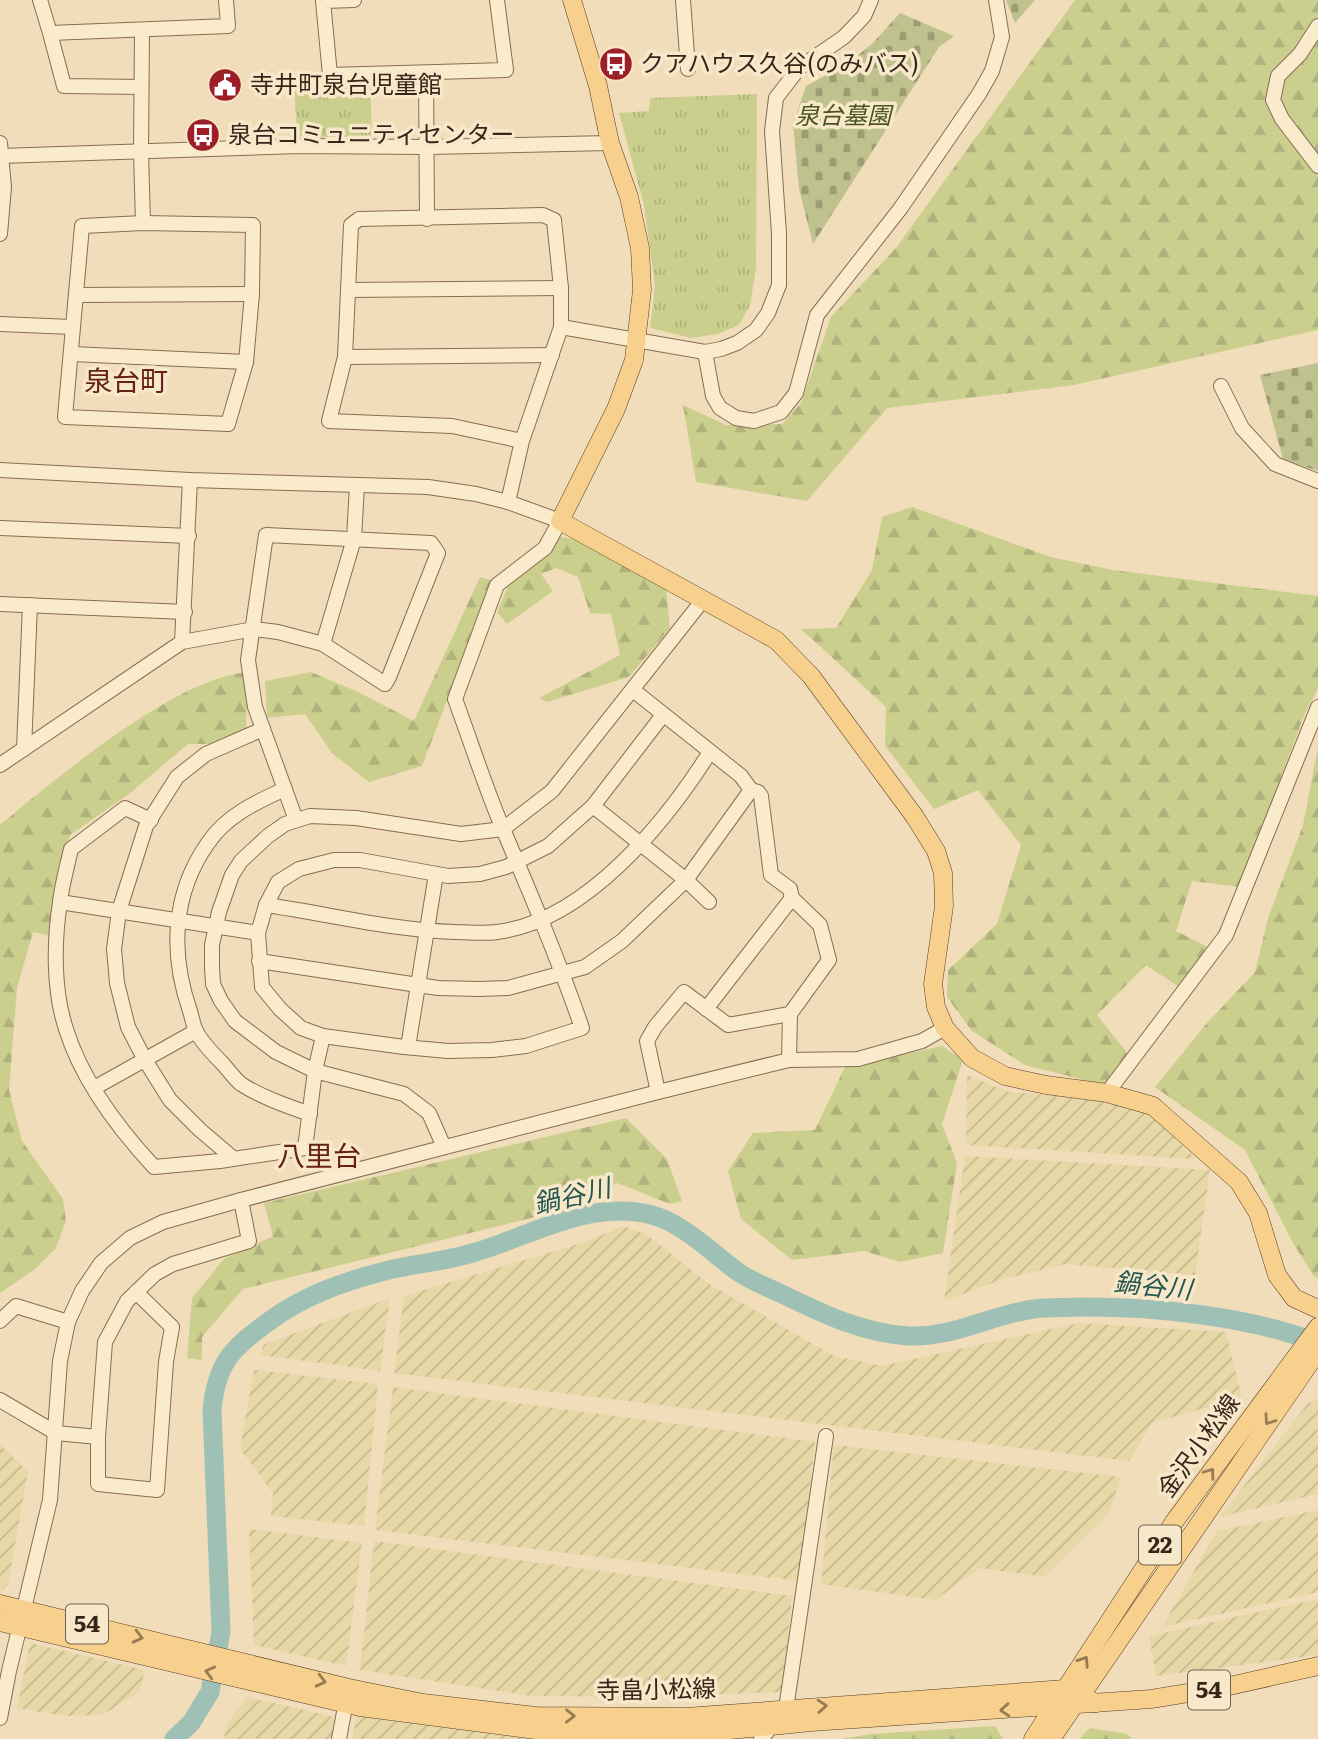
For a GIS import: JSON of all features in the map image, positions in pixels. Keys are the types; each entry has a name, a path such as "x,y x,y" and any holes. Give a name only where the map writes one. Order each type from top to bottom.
{"main road":[{"path":"572,0 598,86 610,143 629,197 640,248 642,290 634,360 615,409 560,521 776,640 811,676 915,817 936,851 943,873 944,906 933,984 936,1007 945,1028 972,1058 1005,1076 1046,1085 1107,1093 1153,1106 1239,1182 1258,1213 1277,1275 1294,1298 1318,1309"},
{"name":"金沢小松線","path":"1051,1739 1072,1697 1174,1522 1307,1357 1318,1327"},
{"name":"寺畠小松線","path":"0,1604 22,1618 347,1696 536,1730 722,1735 766,1733 1054,1706"},
{"name":"寺畠小松線","path":"0,1622 22,1618"},
{"name":"寺畠小松線","path":"347,1696 536,1716 686,1717 786,1709 1072,1697 1099,1704 1226,1687 1318,1666"},
{"name":"金沢小松線","path":"1033,1739 1054,1706 1072,1697"}],"street":[{"path":"40,0 64,86 142,87"},
{"path":"50,33 228,26 226,0"},
{"path":"354,0 323,1 331,75 506,70 497,0"},
{"path":"683,0 688,69"},
{"path":"561,327 705,352 721,349 757,330 768,313 779,285 779,234 772,131 776,98 799,68 844,37 864,16 871,0"},
{"path":"705,352 713,396 720,408 736,418 754,421 781,412 796,393 817,316 900,209 992,71 1002,37 996,0"},
{"path":"1318,26 1300,54 1278,76 1273,100 1282,119 1318,166"},
{"path":"142,30 141,152 144,223"},
{"path":"426,73 427,219"},
{"path":"0,234 4,187 0,152 610,143"},
{"path":"508,502 522,441 561,327 561,288 554,220 543,215 359,219 351,225 345,357 330,421 452,426 522,441"},
{"path":"144,223 253,225 252,293 246,362 228,424 65,417 82,226 144,223"},
{"path":"348,290 561,288"},
{"path":"76,295 252,293"},
{"path":"0,324 72,327"},
{"path":"72,354 246,362"},
{"path":"345,357 552,355"},
{"path":"1222,386 1242,428 1275,464 1318,481"},
{"path":"0,470 190,480 428,487 508,502 560,521 544,548 497,584 455,699 503,829 518,860 564,974 582,1028 526,1046 448,1051 323,1036 301,1028 280,1009 262,987 258,933 266,905 278,882 299,869 334,860 360,860 448,876 480,874 506,867 518,860 548,846 593,806 663,715"},
{"path":"182,642 190,480"},
{"path":"323,644 354,539 357,485"},
{"path":"0,528 189,536"},
{"path":"0,765 182,642 254,629 323,644 385,684 438,553 431,543 266,535 254,629 248,660 255,707 296,820"},
{"path":"444,1147 429,1113 404,1094 315,1071 276,1052 235,1021 221,1001 214,984 212,967 212,945 225,892 241,860 268,836 296,820 310,816 356,818 461,834 503,829 552,792 703,600"},
{"path":"0,604 185,612"},
{"path":"24,749 30,605"},
{"path":"633,690 741,776 751,790 758,792 761,796 771,875 790,889 792,898 820,925 829,960 790,1014 789,1060"},
{"path":"1107,1093 1226,935 1318,707"},
{"path":"233,1158 170,1100 145,1060 128,1027 117,984 114,949 119,911 146,826 177,777 206,754 263,729"},
{"path":"266,905 427,931 494,933 541,920 592,888 640,843 687,786 710,752"},
{"path":"285,789 257,802 230,820 208,842 181,898 177,920 177,952 183,993 195,1031 241,1083 279,1103 310,1114"},
{"path":"259,961 418,985 466,989 508,988 585,967 606,954 646,920 686,880 751,790"},
{"path":"593,806 686,880 709,902"},
{"path":"151,820 125,808 71,849 60,902 57,956 60,1002 66,1029 86,1076 119,1126 154,1167 220,1161 305,1148 315,1071 323,1036"},
{"path":"408,1047 436,874"},
{"path":"706,1009 792,898"},
{"path":"60,902 258,933"},
{"path":"658,1092 648,1041 655,1027 684,992 729,1025 790,1014"},
{"path":"0,1718 50,1500 60,1361 68,1322 82,1291 101,1263 130,1238 163,1222 444,1147 789,1060 858,1059 922,1041 945,1028"},
{"path":"94,1088 195,1031"},
{"path":"136,1292 172,1327 166,1362 157,1490 99,1483 97,1437 106,1342 127,1301 136,1292 155,1274 173,1264 249,1241 241,1200"},
{"path":"0,1321 16,1306 68,1322"},
{"path":"0,1400 56,1433 97,1437"},
{"path":"766,1733 786,1709 827,1436"},
{"path":"339,1739 347,1696"}],"shaded area":[{"path":"967,1075 1009,1092 1108,1100 1147,1110 1196,1159 966,1145"},
{"path":"965,1156 1210,1170 1195,1275 1066,1264 1003,1279 944,1301"},
{"path":"624,1226 647,1235 709,1284 834,1356 882,1366 1079,1323 1226,1332 1242,1398 1152,1423 1129,1461 394,1373 404,1296 585,1242"},
{"path":"390,1298 380,1371 261,1355 263,1345"},
{"path":"254,1370 378,1384 364,1526 271,1516 273,1493 240,1449"},
{"path":"393,1387 815,1442 799,1581 375,1530"},
{"path":"1318,1400 1318,1494 1220,1517 1308,1403"},
{"path":"0,1444 28,1472 8,1584 2,1590 0,1590"},
{"path":"834,1445 1121,1477 1108,1515 1044,1577 980,1568 935,1600 821,1584"},
{"path":"1318,1510 1318,1592 1162,1627 1217,1531"},
{"path":"249,1529 362,1543 346,1666 254,1645"},
{"path":"374,1541 792,1596 782,1692 649,1697 532,1696 360,1670"},
{"path":"1318,1599 1318,1655 1156,1676 1149,1636"},
{"path":"30,1643 145,1670 139,1692 102,1715 65,1716 17,1708"},
{"path":"247,1697 331,1716 335,1722 332,1739 223,1739 229,1721"},
{"path":"356,1716 534,1739 353,1739"}],"green space":[{"path":"1006,0 1035,0 1015,23"},
{"path":"1075,0 1318,0 1318,330 1074,385 887,408 807,501 696,482 683,405 726,425 782,424 801,403 831,317 896,248"},
{"name":"泉台墓園","path":"900,13 954,36 939,47 813,244 799,189 793,124 806,86 847,64 873,43"},
{"path":"370,81 372,137 297,137 294,83"},
{"path":"757,94 756,268 750,305 739,325 718,334 691,338 650,328 655,286 644,205 619,113 649,111 650,98"},
{"path":"1318,363 1318,471 1283,459 1260,375"},
{"path":"912,507 1051,557 1113,570 1318,596 1318,689 1305,713 1240,887 1192,881 1176,931 1210,948 1179,987 1146,965 1097,1015 1128,1054 1104,1085 1025,1065 972,1031 947,997 948,970 997,924 1021,845 978,790 934,809 885,746 886,707 801,629 836,628 872,570 882,517"},
{"path":"560,537 576,539 666,589 670,628 629,677 547,702 539,698 620,655 611,614 590,613 578,577 556,568 541,574 553,591 507,624 497,612 508,586"},
{"path":"480,577 493,581 422,766 369,782 332,753 305,714 267,718 265,681 311,672 358,692 414,721"},
{"path":"248,672 246,729 211,744 188,744 129,794 70,835 56,894 51,936 33,932 17,988 9,1090 22,1141 63,1199 66,1221 56,1248 35,1269 0,1293 0,825 85,757 153,710 219,678"},
{"path":"1318,747 1318,1277 1315,1278 1293,1243 1245,1150 1155,1087 1207,1023 1255,972 1268,918 1303,825"},
{"path":"942,1046 963,1060 942,1124 957,1163 943,1253 900,1262 864,1251 792,1260 741,1219 728,1171 753,1133 815,1130 845,1067"},
{"path":"626,1118 667,1159 682,1201 670,1204 617,1183 535,1217 243,1289 202,1337 202,1360 187,1358 192,1298 224,1259 273,1236 264,1203"},
{"path":"995,1726 1003,1739 840,1739 871,1734"},
{"path":"1090,1728 1127,1734 1133,1739 1079,1739"}],"waterway":[{"name":"鍋谷川","path":"174,1739 191,1723 210,1692 221,1632 212,1411 217,1381 228,1359 255,1332 309,1297 338,1285 385,1271 469,1254 582,1216 628,1211 664,1219 748,1278 828,1315 875,1331 925,1336 1034,1309 1105,1307 1231,1319 1318,1343"}],"place":[{"name":"クアハウス久谷(のみバス)","path":"616,64"},
{"name":"寺井町泉台児童館","path":"225,85"},
{"name":"泉台コミュニティセンター","path":"203,135"}],"district":[{"name":"泉台町","path":"126,381"},
{"name":"八里台","path":"319,1156"}]}
